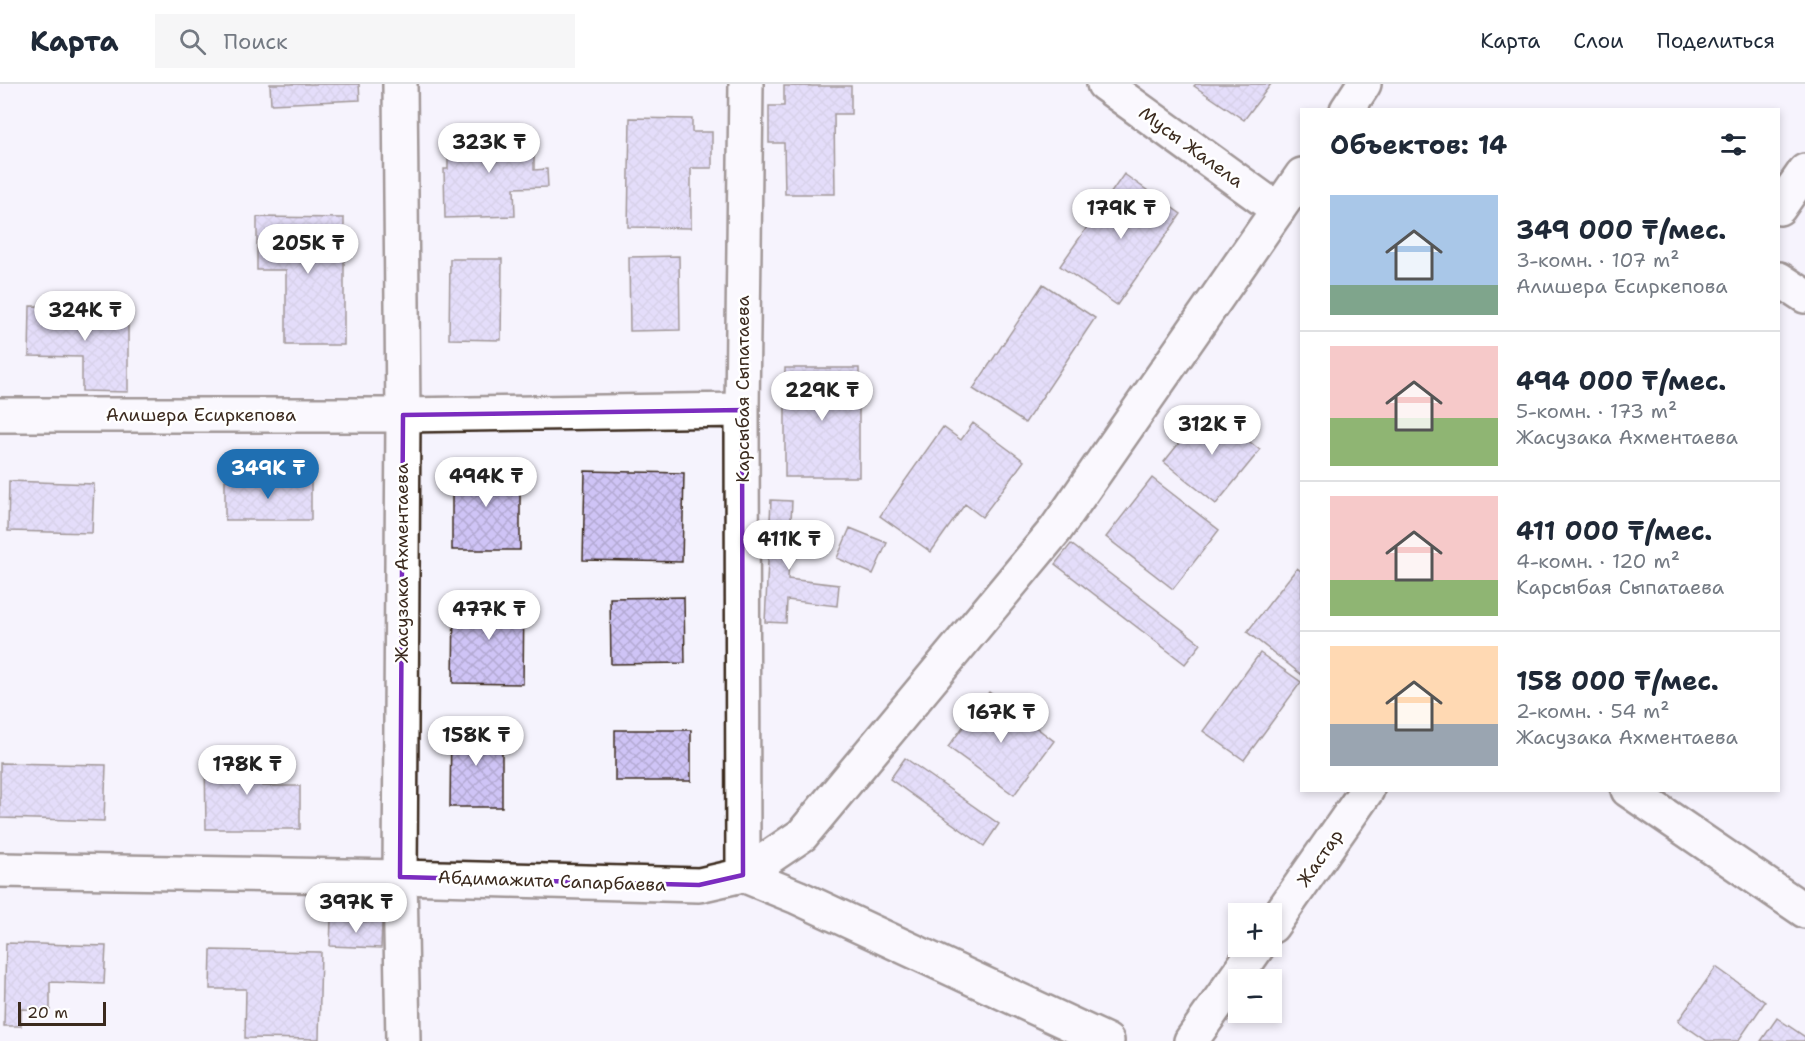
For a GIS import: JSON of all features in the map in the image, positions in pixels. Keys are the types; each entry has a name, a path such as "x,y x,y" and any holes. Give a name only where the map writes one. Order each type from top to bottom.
{"street":[{"name":"Жасузака Ахментаева","path":"400,84 403,415 400,877 403,1041"},
{"name":"Карсыбая Сыпатаева","path":"743,875 742,410 746,84"},
{"name":"Мусы Жалела","path":"1104,84 1278,210"},
{"path":"1348,108 1364,84"},
{"path":"1780,207 1805,171"},
{"name":"Абдимажита Сапарбаева","path":"0,870 699,885 743,875 802,835 1056,529 1300,178"},
{"path":"1780,280 1805,296"},
{"name":"Алишера Есиркепова","path":"0,415 403,415 742,410"},
{"name":"Жастар","path":"1282,912 1366,792"},
{"path":"1631,792 1805,911"},
{"path":"743,875 797,897 1107,1041"},
{"path":"1191,1041 1250,957"}],"highlighted area":[{"path":"742,410 743,875 699,885 400,877 403,415"}],"building":[{"path":"270,84 359,84 360,100 271,104"},
{"path":"1196,84 1271,84 1244,120 1194,86"},
{"path":"784,86 851,86 851,114 834,114 835,194 785,194 784,143 769,143 769,106 784,106"},
{"path":"630,118 692,119 692,132 712,132 712,168 691,168 691,228 628,227"},
{"path":"534,133 534,170 547,169 548,187 514,188 515,216 445,218 444,169 448,169 448,135"},
{"path":"1124,174 1181,214 1117,305 1060,266"},
{"path":"257,217 344,218 344,345 286,345 286,270 257,270"},
{"path":"679,256 680,330 630,331 629,257"},
{"path":"450,259 502,259 501,340 449,339"},
{"path":"1043,284 1095,318 1025,423 973,389"},
{"path":"30,306 128,307 128,392 82,391 82,357 29,356"},
{"path":"785,368 859,368 859,477 785,477"},
{"path":"1207,408 1260,450 1216,504 1164,462"},
{"path":"973,423 1024,461 982,517 965,504 931,552 880,516 943,427 961,440"},
{"path":"452,466 520,466 520,550 452,550"},
{"path":"585,471 684,473 682,562 583,560"},
{"path":"1152,478 1219,530 1173,589 1106,537"},
{"path":"225,480 311,480 311,520 225,520"},
{"path":"9,481 94,484 92,533 8,531"},
{"path":"771,500 792,501 788,579 839,585 837,606 787,600 786,623 765,622"},
{"path":"850,528 887,543 873,574 837,558"},
{"path":"1071,544 1201,644 1185,664 1055,564"},
{"path":"1297,568 1300,570 1300,673 1247,632"},
{"path":"684,597 685,663 611,664 610,598"},
{"path":"454,598 524,598 523,684 453,683"},
{"path":"1260,653 1300,681 1244,760 1203,731"},
{"path":"989,692 1054,741 1014,795 948,747"},
{"path":"451,727 502,728 502,807 450,807"},
{"path":"615,730 691,730 691,781 615,781"},
{"path":"205,755 262,755 262,786 300,786 300,829 206,829"},
{"path":"905,758 999,824 984,846 890,779"},
{"path":"0,763 106,765 104,821 0,818"},
{"path":"331,920 382,922 381,948 330,946"},
{"path":"6,943 106,946 104,984 50,982 50,1010 21,1009 21,1026 4,1026"},
{"path":"211,950 321,952 319,1039 245,1038 246,989 210,989"},
{"path":"1716,967 1765,1002 1738,1041 1707,1041 1678,1021"},
{"path":"1777,1018 1805,1037 1805,1041 1761,1041"}]}
